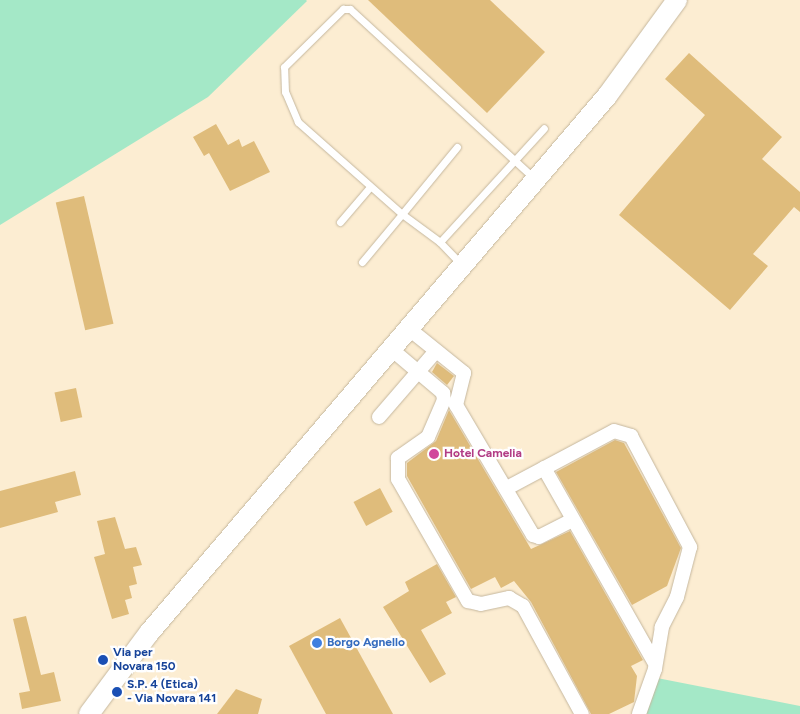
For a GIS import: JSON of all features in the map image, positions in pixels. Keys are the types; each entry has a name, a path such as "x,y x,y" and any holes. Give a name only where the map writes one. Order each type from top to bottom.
{"street":[{"path":"89,714 149,633 535,180 648,43 677,0"},
{"path":"408,328 464,373 456,405 507,488 533,535 539,537 572,520"},
{"path":"390,348 443,393 444,400 428,437 398,458 398,479 468,602 481,604 509,598 523,606 582,714"},
{"path":"379,416 436,351"},
{"path":"507,488 614,431 631,436 690,547 639,714"},
{"path":"544,468 654,662"}],"lane":[{"path":"461,265 440,242 370,187 298,122 285,92 284,67 343,9 357,14 535,180"},
{"path":"440,242 544,128"},
{"path":"362,262 457,147"},
{"path":"340,222 370,187"}],"green space":[{"path":"0,0 307,1 208,97 0,225"},
{"path":"657,678 800,706 800,714 644,714"}],"building":[{"path":"368,0 490,0 545,52 487,113"},
{"path":"689,53 782,137 762,159 800,192 800,212 794,207 753,254 768,266 730,310 619,215 705,115 665,79"},
{"path":"216,124 228,145 239,139 242,147 254,141 270,172 230,191 209,153 204,156 193,137"},
{"path":"84,196 113,324 85,330 56,203"},
{"path":"437,363 454,376 447,385 432,372"},
{"path":"76,388 82,417 61,422 54,393"},
{"path":"449,410 531,549 570,531 643,660 631,666 637,676 634,702 609,714 591,714 531,602 514,581 501,588 495,577 471,589 407,476 407,463 436,441"},
{"path":"615,440 624,443 681,548 667,586 632,605 556,472"},
{"path":"75,471 81,495 55,502 58,512 0,528 0,491"},
{"path":"380,488 393,512 366,526 354,502"},
{"path":"115,517 125,549 136,547 142,565 133,567 137,584 129,586 132,598 125,600 129,614 112,619 94,557 105,554 97,521"},
{"path":"437,564 456,597 446,602 452,613 421,630 446,674 430,683 383,607 409,591 405,582"},
{"path":"26,616 41,675 54,672 61,701 22,709 19,693 30,691 13,619"},
{"path":"340,618 393,714 326,714 289,646"},
{"path":"236,689 262,699 258,714 217,714"}],"place":[{"name":"Hotel Camelia","path":"434,454"},
{"name":"Borgo Agnello","path":"317,643"},
{"name":"Via per Novara 150","path":"103,660"},
{"name":"S.P. 4 (Etica) - Via Novara 141","path":"117,692"}]}
